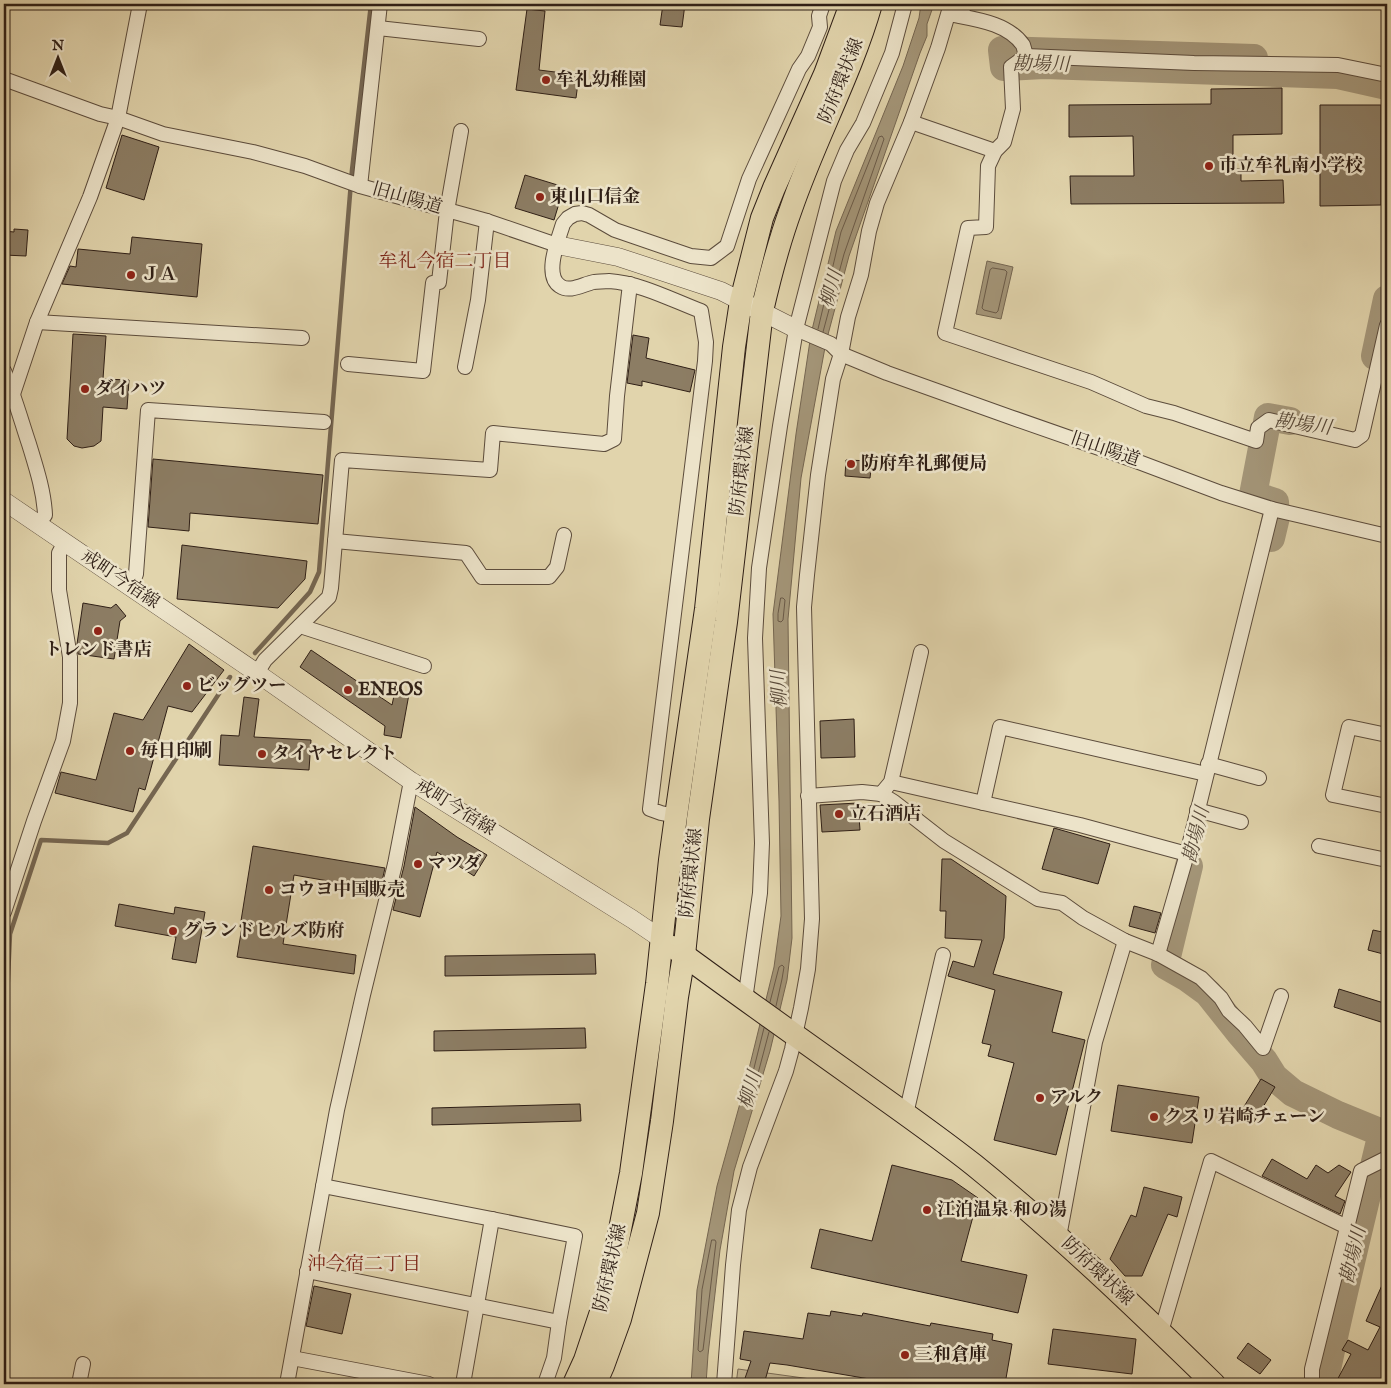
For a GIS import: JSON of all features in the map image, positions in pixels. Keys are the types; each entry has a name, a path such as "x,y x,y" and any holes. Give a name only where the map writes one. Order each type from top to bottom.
{"main road":[{"name":"防府環状線","path":"574,1384 585,1360 608,1291 631,1173 663,940 668,877 676,816 706,609 734,347 741,301 762,218 825,74 851,4"},
{"name":"防府環状線","path":"595,1384 620,1318 648,1213 684,955 698,819 726,622 762,311 774,262 791,208 844,81 871,4"},
{"name":"防府環状線","path":"663,940 906,1114 973,1165 1058,1236 1110,1283 1214,1384"}],"street":[{"path":"13,394 37,322 90,197 118,118 140,4"},
{"path":"360,186 380,4"},
{"path":"676,816 650,809 704,370 706,342 701,311 630,284 608,281 592,282 578,287 568,288 560,286 554,280 552,268 563,224 568,218 582,213 615,230 691,256 710,258 727,246 749,179 820,27 819,16 823,4"},
{"path":"750,1004 760,893 762,843 755,638 759,568 780,426 834,181 847,150 863,123 892,53 905,4"},
{"path":"724,1384 732,1264 739,1210 750,1167 786,1071 790,1031 801,1008 808,969 812,919 804,607 818,475 833,379 841,354 848,316 877,203 911,122 938,48 956,9 1008,31 1023,45 1026,56"},
{"path":"378,28 479,39"},
{"path":"1387,76 1338,65 1194,63 1026,56 1011,67 1013,109 1004,142 995,151 988,166 986,227 968,228 945,333 1091,382 1146,406 1174,413 1256,440 1258,428 1269,420 1355,440 1362,435 1387,325"},
{"name":"旧山陽道","path":"4,79 162,134 253,152 305,166 360,186 487,221 557,245 618,257 721,290 801,331 831,344 841,354 887,372 1136,460 1221,493 1272,509 1387,536"},
{"path":"911,122 995,151"},
{"path":"348,364 423,371 433,283 439,282 447,211 461,131"},
{"path":"465,367 478,300 487,221"},
{"path":"257,674 265,660 328,597 331,588 342,460 490,470 493,433 604,444 614,438 630,284"},
{"path":"37,322 302,338"},
{"path":"4,371 13,394 45,502 45,515 38,524"},
{"path":"131,588 136,574 148,410 324,422"},
{"name":"戒町今宿線","path":"4,501 411,781 663,940"},
{"path":"1158,954 1186,854 1272,509"},
{"path":"335,541 466,553 482,577 549,578 557,567 564,535"},
{"path":"4,912 63,741 70,703 70,657 58,590 59,553 65,542"},
{"path":"300,626 424,666"},
{"path":"881,794 891,782 921,652"},
{"path":"1387,735 1349,727 1333,795 1387,806"},
{"path":"984,803 1000,728 1259,778"},
{"path":"287,1384 337,1110 395,864 411,781"},
{"path":"891,782 1080,825 1186,854"},
{"path":"808,796 862,792 881,794 944,841 1038,899 1062,903 1083,918 1125,941 1158,954 1201,978 1221,998 1229,1011 1245,1026 1263,1048 1280,996"},
{"path":"1197,810 1241,822"},
{"path":"1319,846 1387,860"},
{"path":"1058,1236 1095,1042 1125,941"},
{"path":"906,1114 943,955"},
{"path":"1312,1384 1312,1369 1361,1171 1387,1158"},
{"path":"1161,1332 1211,1161 1347,1226"},
{"path":"323,1186 576,1236 554,1358 546,1384"},
{"path":"463,1384 492,1219"},
{"path":"307,1271 560,1322"},
{"path":"292,1358 429,1384"},
{"path":"79,1384 83,1364"}],"shaded area":[{"path":"738,1369 847,1384 736,1384"}],"water":[{"name":"柳川","path":"921,4 934,4 927,24 927,36 849,256 826,342 801,478 788,619 792,938 787,980 770,1051 734,1171 720,1250 706,1384 691,1384 697,1290 717,1186 744,1089 774,967 781,916 773,614 811,334 836,231 903,66 919,18"},
{"path":"987,261 1013,267 1001,319 976,314"}],"building":[{"path":"663,4 685,4 682,27 660,25"},
{"path":"527,9 545,11 539,70 579,75 576,98 516,90"},
{"path":"1282,88 1282,134 1233,135 1233,169 1241,169 1241,181 1283,180 1284,203 1071,204 1070,176 1134,176 1133,136 1069,137 1069,105 1211,104 1211,89"},
{"path":"1320,105 1381,105 1381,205 1320,206"},
{"path":"122,135 159,147 144,200 106,188"},
{"path":"525,175 564,187 554,220 515,208"},
{"path":"14,229 28,230 26,256 4,255 4,231 14,232"},
{"name":"ＪＡ","path":"132,237 202,244 197,297 62,284 70,266 76,267 78,249 130,254"},
{"path":"73,334 106,336 103,379 129,380 127,409 103,407 101,441 94,446 82,448 74,446 67,439"},
{"path":"633,335 649,338 646,358 695,370 690,392 642,381 642,386 627,383"},
{"path":"153,459 323,475 318,524 190,513 189,531 148,527"},
{"path":"846,460 872,461 870,478 845,476"},
{"path":"182,545 307,561 305,579 278,608 177,599"},
{"path":"83,603 111,608 116,604 126,616 120,621 114,659 78,654 77,644"},
{"path":"189,644 224,670 192,712 168,706 145,790 139,788 133,812 55,793 61,772 96,780 114,713 143,720"},
{"path":"311,650 392,705 395,691 409,694 401,738 384,735 385,726 300,667"},
{"path":"244,697 259,699 254,737 311,740 309,770 219,765 221,735 239,736"},
{"path":"854,719 855,757 821,758 820,721"},
{"path":"858,803 860,830 822,832 820,805"},
{"path":"415,807 457,837 487,855 474,876 437,852 420,917 393,910 404,866"},
{"path":"1054,828 1110,844 1098,884 1042,869"},
{"path":"253,846 385,868 380,890 294,875 283,944 356,955 354,974 237,957"},
{"path":"942,859 951,859 1006,896 1004,938 993,974 1062,992 1052,1032 1085,1040 1056,1155 994,1140 1014,1063 988,1056 991,1045 982,1043 995,990 948,976 953,961 974,967 982,940 945,938 946,911 940,911"},
{"name":"グランドヒルズ防府","path":"119,904 174,914 175,907 205,912 196,963 172,959 176,937 115,926"},
{"path":"1134,906 1161,913 1155,933 1129,926"},
{"path":"1373,930 1387,933 1387,955 1368,950"},
{"path":"595,954 596,974 445,976 445,956"},
{"path":"1339,989 1387,1004 1387,1024 1334,1007"},
{"path":"585,1028 586,1048 434,1051 434,1031"},
{"path":"1261,1079 1275,1087 1254,1122 1240,1113"},
{"path":"1118,1085 1199,1097 1192,1143 1111,1131"},
{"path":"580,1104 581,1121 432,1125 432,1108"},
{"path":"1272,1159 1307,1179 1316,1165 1328,1173 1339,1165 1351,1172 1335,1196 1345,1201 1340,1214 1262,1176"},
{"path":"892,1165 952,1180 978,1198 961,1261 1027,1275 1018,1313 811,1268 820,1229 872,1241"},
{"path":"1144,1187 1182,1197 1177,1217 1168,1214 1142,1276 1125,1276 1110,1259 1131,1215 1136,1217"},
{"path":"1387,1274 1387,1384 1335,1384 1351,1354 1342,1350 1348,1340 1368,1350 1380,1327 1366,1321"},
{"path":"314,1286 351,1294 342,1334 306,1326"},
{"name":"三和倉庫","path":"831,1311 862,1316 863,1313 930,1326 931,1323 993,1334 992,1340 1012,1344 1005,1384 899,1384 770,1363 764,1384 743,1384 751,1361 740,1359 744,1331 803,1339 808,1313 830,1316"},
{"path":"1053,1329 1136,1339 1132,1374 1048,1364"},
{"path":"1248,1343 1271,1360 1260,1374 1237,1358"}],"waterway":[{"path":"255,653 310,592 319,572 352,170 371,4"},
{"name":"勘場川","path":"1254,58 1002,50 1004,67 1044,65 1338,75 1387,86"},
{"name":"勘場川","path":"1375,356 1387,299"},
{"name":"勘場川","path":"1271,538 1276,517 1275,502 1253,495 1268,417 1290,421"},
{"path":"4,1065 10,934 41,840 108,843 127,833 230,677"},
{"name":"勘場川","path":"1189,866 1165,965 1208,993 1264,1061 1274,1077 1293,1093 1338,1115 1382,1133 1324,1384"}],"place":[{"name":"牟礼幼稚園","path":"546,80"},
{"name":"市立牟礼南小学校","path":"1209,166"},
{"name":"東山口信金","path":"540,197"},
{"name":"ＪＡ","path":"131,275"},
{"name":"ダイハツ","path":"85,389"},
{"name":"防府牟礼郵便局","path":"851,464"},
{"name":"トレンド書店","path":"98,631"},
{"name":"ビッグツー","path":"187,686"},
{"name":"ENEOS","path":"348,690"},
{"name":"毎日印刷","path":"130,751"},
{"name":"タイヤセレクト","path":"262,754"},
{"name":"立石酒店","path":"839,814"},
{"name":"マツダ","path":"418,864"},
{"name":"コウヨ中国販売","path":"269,890"},
{"name":"グランドヒルズ防府","path":"173,931"},
{"name":"アルク","path":"1040,1098"},
{"name":"クスリ岩崎チェーン","path":"1154,1117"},
{"name":"江泊温泉 和の湯","path":"927,1210"},
{"name":"三和倉庫","path":"905,1355"}],"district":[{"name":"牟礼今宿二丁目","path":"445,262"},
{"name":"沖今宿二丁目","path":"364,1265"}]}
